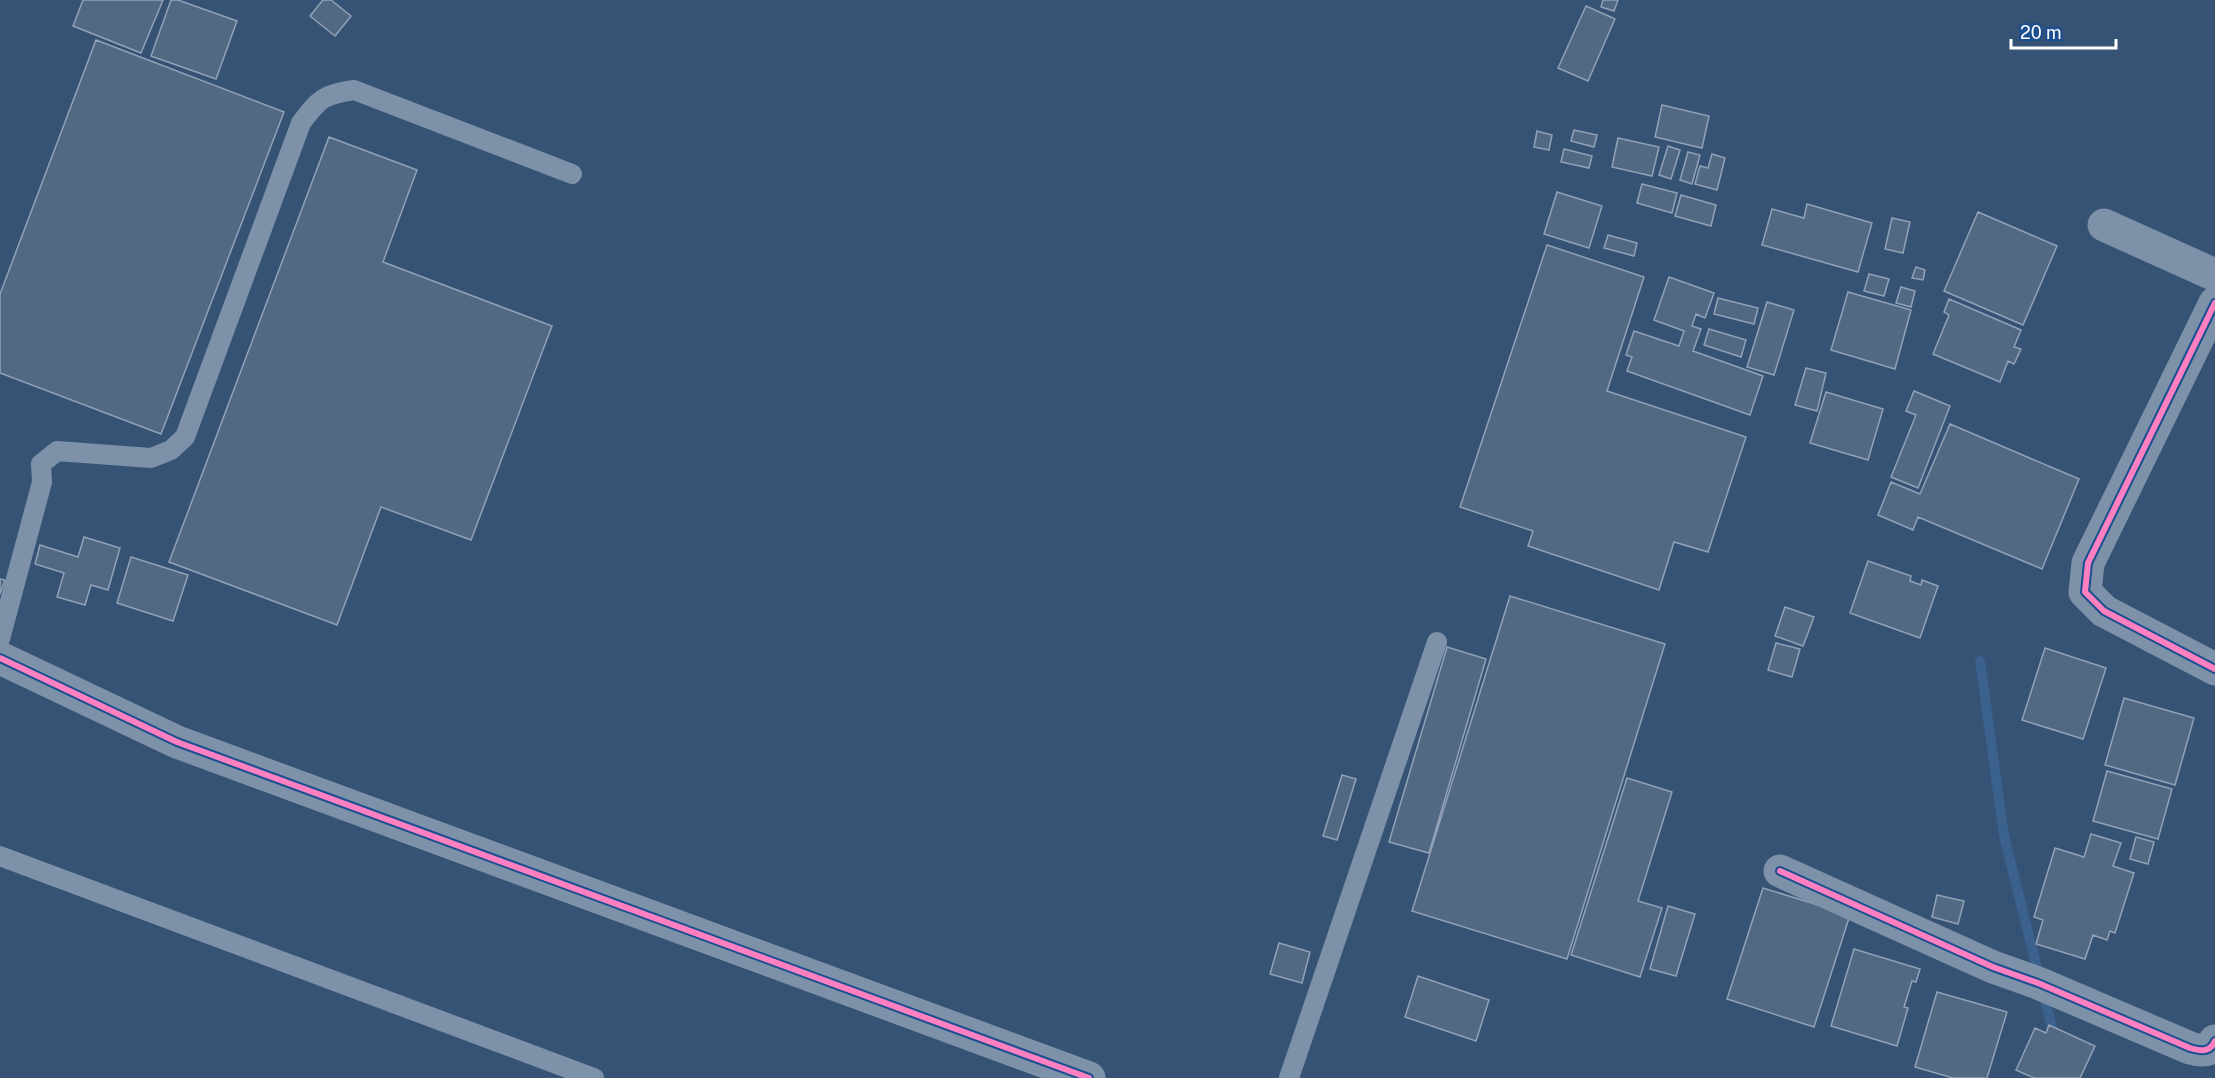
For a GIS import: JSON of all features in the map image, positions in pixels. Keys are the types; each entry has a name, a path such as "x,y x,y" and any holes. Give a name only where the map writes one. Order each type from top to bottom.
{"street":[{"path":"2104,225 2215,275"},
{"path":"2215,303 2088,563 2085,592 2104,611 2215,669"},
{"path":"0,658 177,742 1089,1078"},
{"path":"1780,871 1993,967 2190,1048 2206,1051 2213,1047 2215,1041"}],"lane":[{"path":"0,639 42,482 41,464 57,451 151,458 171,450 184,437 301,123 316,103 333,93 354,90 573,174"},
{"path":"1289,1078 1437,642"},
{"path":"0,856 594,1078"}],"building":[{"path":"83,0 163,0 141,53 73,26"},
{"path":"171,0 178,0 237,21 216,79 151,56"},
{"path":"323,0 331,0 351,16 335,36 310,16"},
{"path":"1603,0 1618,0 1614,11 1601,7"},
{"path":"1586,6 1615,19 1588,81 1558,68"},
{"path":"96,40 284,112 161,434 0,373 0,294"},
{"path":"1662,105 1709,116 1702,148 1655,137"},
{"path":"1574,130 1597,135 1594,147 1571,141"},
{"path":"1537,131 1552,135 1549,150 1534,147"},
{"path":"329,137 417,170 383,262 552,326 471,540 381,507 337,625 169,562"},
{"path":"1618,138 1659,147 1652,176 1612,167"},
{"path":"1668,146 1680,150 1671,179 1659,175"},
{"path":"1564,149 1592,156 1589,168 1561,162"},
{"path":"1688,152 1700,155 1692,184 1680,180"},
{"path":"1712,154 1725,158 1717,190 1695,184 1700,166 1708,168"},
{"path":"1642,184 1677,193 1672,213 1637,203"},
{"path":"1557,192 1602,206 1589,248 1544,234"},
{"path":"1681,195 1716,205 1711,226 1675,216"},
{"path":"1807,204 1872,223 1858,272 1762,245 1772,209 1804,218"},
{"path":"1978,212 2057,246 2023,325 1944,291"},
{"path":"1892,218 1910,222 1903,253 1885,249"},
{"path":"1608,235 1637,243 1634,256 1604,248"},
{"path":"1547,245 1644,277 1607,391 1746,437 1708,552 1674,542 1659,590 1528,546 1533,531 1460,507"},
{"path":"1916,267 1925,270 1923,280 1912,278"},
{"path":"1869,274 1889,279 1884,296 1864,291"},
{"path":"1669,277 1714,293 1705,318 1696,314 1692,326 1701,329 1693,351 1763,376 1750,415 1627,371 1632,357 1626,355 1634,331 1679,346 1684,331 1654,320"},
{"path":"1901,287 1915,291 1911,307 1896,303"},
{"path":"1848,292 1911,310 1895,369 1831,350"},
{"path":"1718,298 1758,308 1754,324 1714,314"},
{"path":"1949,299 2021,330 2014,347 2021,349 2014,364 2008,361 2000,382 1933,354 1949,315 1944,312"},
{"path":"1767,302 1794,310 1774,375 1747,367"},
{"path":"1709,329 1746,340 1741,357 1704,345"},
{"path":"1806,368 1826,373 1817,411 1795,405"},
{"path":"1914,391 1950,406 1918,488 1891,477 1916,415 1906,411"},
{"path":"1826,392 1883,409 1868,460 1810,443"},
{"path":"1950,424 2079,479 2042,569 1918,517 1913,530 1878,515 1891,482 1920,494"},
{"path":"84,537 120,548 108,590 91,585 85,605 57,597 64,573 35,564 40,545 78,557"},
{"path":"131,557 188,575 173,621 117,603"},
{"path":"1868,561 1911,576 1910,581 1921,585 1922,580 1938,586 1920,638 1850,613"},
{"path":"0,579 5,580 0,594"},
{"path":"1510,596 1665,644 1567,959 1412,911"},
{"path":"1785,607 1814,617 1803,646 1775,636"},
{"path":"1776,643 1800,649 1792,677 1768,670"},
{"path":"1447,647 1486,659 1429,853 1389,842"},
{"path":"2045,648 2106,668 2083,739 2022,720"},
{"path":"2124,698 2194,718 2175,785 2105,765"},
{"path":"2107,771 2172,789 2158,839 2093,821"},
{"path":"1342,775 1356,779 1337,840 1323,836"},
{"path":"1627,778 1672,792 1638,901 1662,908 1640,977 1571,955"},
{"path":"2091,834 2121,843 2113,866 2134,873 2115,933 2110,931 2107,940 2093,935 2085,959 2036,944 2043,920 2034,917 2055,848 2084,857"},
{"path":"2136,837 2154,842 2148,864 2130,859"},
{"path":"1763,888 1850,915 1814,1027 1727,999"},
{"path":"1937,895 1964,901 1958,924 1932,917"},
{"path":"1668,906 1695,914 1676,976 1650,969"},
{"path":"1279,943 1310,952 1302,983 1270,974"},
{"path":"1854,949 1920,969 1916,982 1912,981 1904,1007 1908,1008 1897,1046 1831,1026"},
{"path":"1418,976 1489,1000 1476,1041 1405,1017"},
{"path":"1937,992 2007,1012 1987,1078 1953,1078 1915,1067"},
{"path":"2049,1025 2095,1046 2080,1078 2034,1078 2016,1070 2035,1028 2046,1033"}],"waterway":[{"path":"1980,661 2004,836 2055,1040"}],"cycle path":[{"path":"2215,303 2088,563 2085,592 2104,611 2215,669"},
{"path":"0,658 177,742 1089,1078"},
{"path":"1780,871 1993,967 2038,983 2190,1048 2208,1049 2215,1041"}]}
